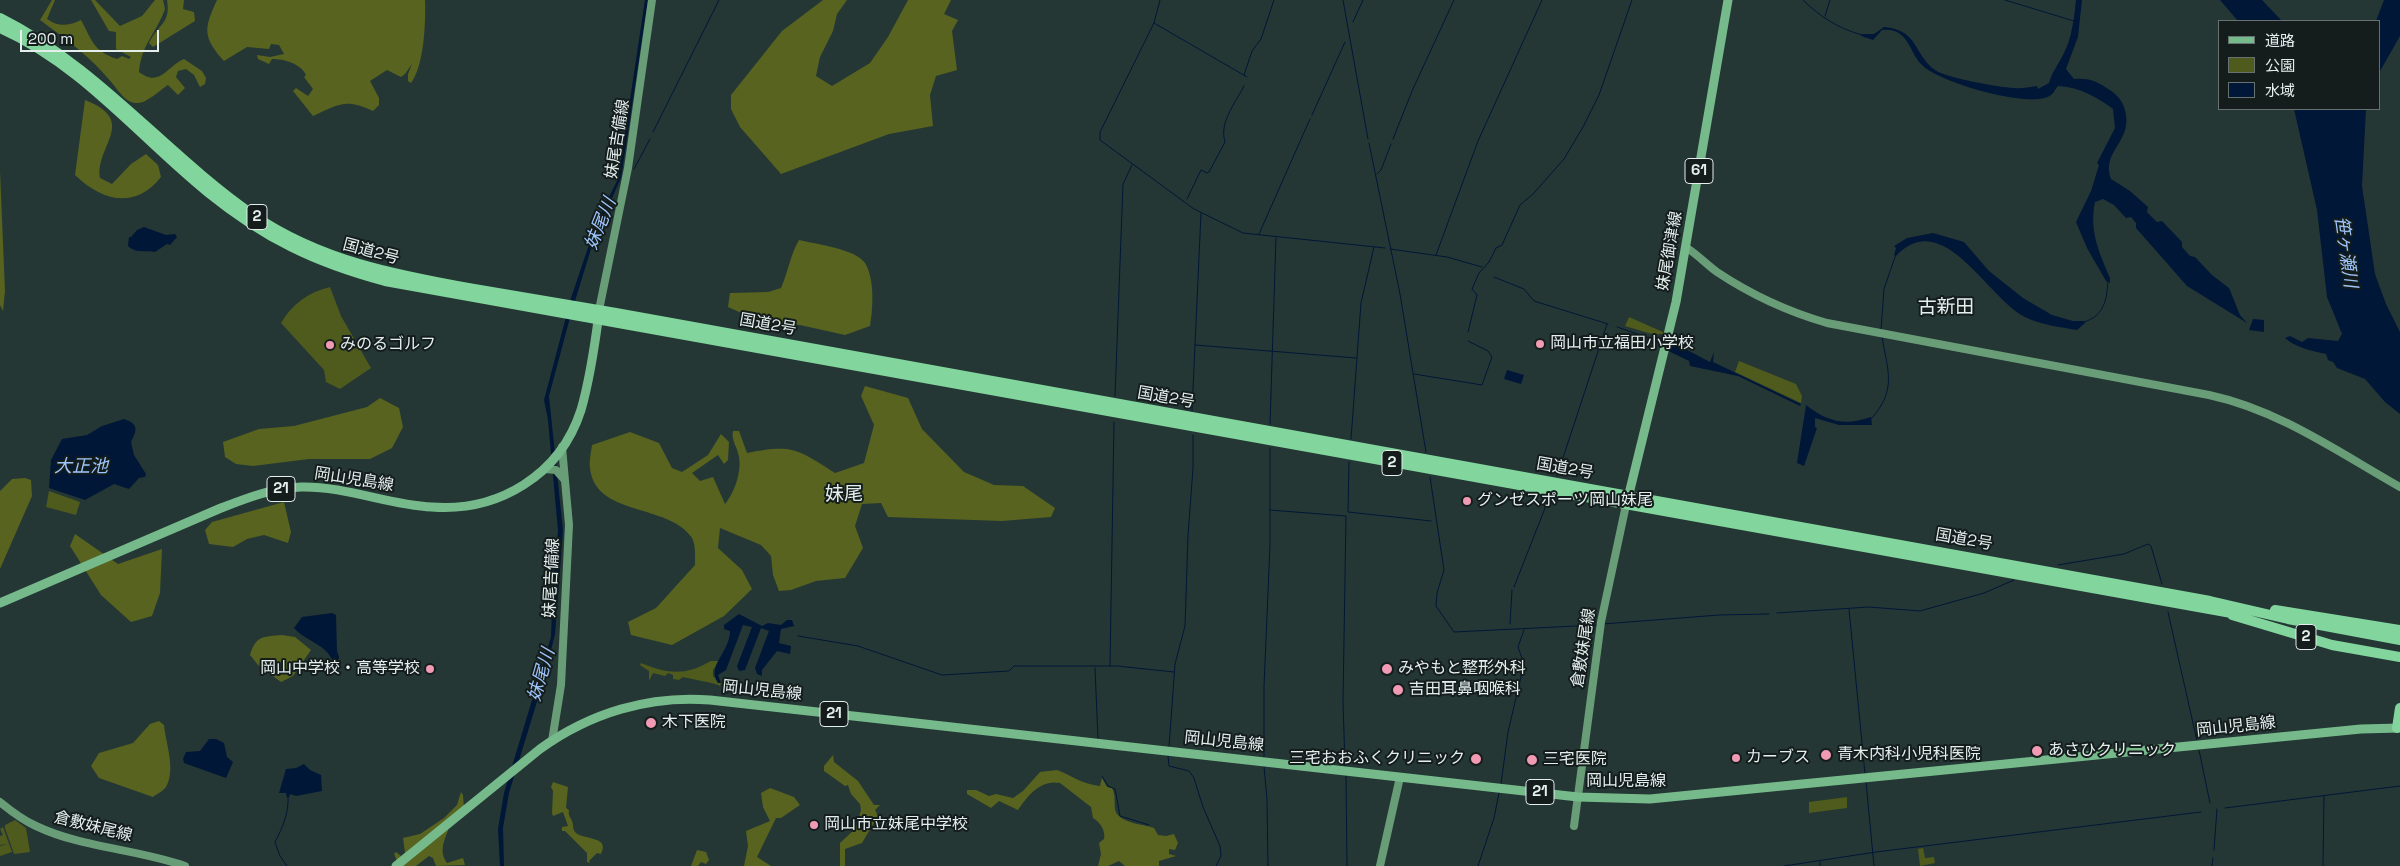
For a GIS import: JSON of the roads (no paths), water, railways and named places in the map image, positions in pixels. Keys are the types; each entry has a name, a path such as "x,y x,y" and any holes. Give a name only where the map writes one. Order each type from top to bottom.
{"highway":[{"name":"国道2号","path":"0,18 39,39 82,69 233,201 293,240 336,258 383,272 569,310"},
{"name":"国道2号","path":"0,28 36,47 61,64 106,100 206,190 253,226 297,251 331,265 385,281 598,315 2212,605 2400,645"},
{"name":"2","path":"2212,605 2400,628"},
{"name":"2","path":"2212,605 2332,645 2400,657"},
{"name":"国道2号","path":"2378,639 2400,640"},
{"path":"2399,727 2400,708"}],"main road":[{"name":"妹尾吉備線","path":"598,315 628,168 652,0"},
{"name":"妹尾御津線","path":"1627,500 1666,346 1687,248 1728,0"},
{"path":"1687,248 1718,272 1790,310 1827,323 2209,395 2250,405 2286,422 2400,487"},
{"name":"岡山児島線","path":"0,603 255,494 287,488 314,488 431,507 463,507 508,495 530,482 545,469 562,446 581,408 598,315"},
{"name":"妹尾吉備線","path":"552,741 562,675 568,525 562,446"},
{"path":"545,469 556,470 564,478"},
{"name":"倉敷妹尾線","path":"1574,826 1601,624 1627,500"},
{"name":"岡山児島線","path":"396,866 552,741 574,728 611,712 654,701 680,698 1578,797 1623,799 1661,798 2361,729 2399,727"},
{"path":"1380,866 1400,777"},
{"name":"倉敷妹尾線","path":"0,802 26,821 52,833 159,857 185,866"}],"water":[{"name":"妹尾川","path":"645,0 648,0 621,178 595,236 571,314 549,396 563,531 555,634 544,679 509,793 503,828 504,866 500,866 498,829 504,793 551,637 553,579 558,531 548,420 544,400 571,298 597,221 618,179"},
{"path":"2076,0 2082,0 2078,37 2066,69 2074,79 2093,81 2105,87 2120,99 2124,107 2125,129 2110,160 2111,179 2130,191 2148,207 2147,212 2157,222 2162,221 2182,242 2182,247 2190,256 2195,257 2212,275 2229,288 2240,315 2247,323 2187,286 2136,228 2136,223 2131,217 2126,218 2114,205 2103,199 2095,202 2093,222 2096,241 2110,278 2110,283 2106,281 2087,248 2076,222 2091,191 2099,165 2097,163 2115,128 2113,109 2101,100 2073,88 2058,86 2051,95 2041,99 2006,97 1985,92 1931,72 1922,65 1907,42 1898,33 1891,30 1882,30 1873,40 1861,36 1862,34 1874,34 1884,27 1895,29 1910,38 1928,64 1941,73 1996,86 2019,88 2037,86 2038,89 2049,83 2069,42"},
{"path":"2220,0 2262,0 2281,20 2237,20"},
{"path":"2384,0 2400,0 2400,36 2380,71 2380,20 2376,20"},
{"name":"笹ヶ瀬川","path":"2294,110 2366,110 2362,186 2375,274 2386,304 2400,332 2400,414 2385,402 2365,379 2337,368 2333,362 2328,360 2326,354 2298,346 2285,338 2290,336 2302,342 2308,338 2338,341 2342,334 2327,297 2317,210"},
{"path":"144,227 166,235 175,234 177,237 170,245 167,244 155,252 138,251 128,246 129,237"},
{"path":"1933,233 1964,242 1989,271 2023,298 2052,315 2073,321 2084,321 2085,323 2077,330 2044,324 2025,317 2010,307 1964,261 1947,248 1931,242 1913,243 1896,256 1894,255 1896,248 1894,246 1907,238"},
{"path":"2253,319 2264,320 2264,332 2249,330"},
{"path":"1662,340 1672,342 1710,362 1714,352 1713,362 1801,404 1800,406 1738,376 1690,366 1689,361 1660,347"},
{"path":"1507,370 1524,375 1521,384 1504,379"},
{"path":"1806,405 1829,419 1837,421 1853,421 1871,417 1872,425 1839,425 1815,418 1815,427 1817,428 1804,466 1797,463"},
{"name":"大正池","path":"124,419 134,425 135,434 131,442 134,455 146,474 145,477 139,478 129,489 114,484 85,500 49,488 51,460 62,439 87,435 102,426"},
{"path":"332,613 336,615 337,651 339,657 338,661 333,662 326,651 294,628 302,617"},
{"path":"739,614 762,626 768,623 781,625 787,620 792,620 794,626 781,629 779,643 791,646 790,654 777,651 762,670 762,676 757,674 755,668 769,631 761,628 745,670 739,671 737,666 752,627 743,625 726,670 718,675 721,683 718,683 715,671 729,639 730,631 724,629 724,625"},
{"path":"209,739 216,739 224,743 227,757 233,762 226,778 184,763 183,759 186,752 200,751"},
{"path":"304,764 310,770 321,775 322,791 296,796 290,794 287,798 286,793 279,793 286,769 296,768"}],"waterway":[{"path":"653,132 719,0"},
{"path":"1160,0 1154,23 1100,132 1100,140 1194,209 1243,233 1385,248"},
{"path":"1244,75 1252,51 1261,39 1274,0"},
{"path":"1343,0 1368,139"},
{"path":"1353,22 1363,0"},
{"path":"1393,139 1412,91 1454,0"},
{"path":"1436,255 1478,141 1542,0"},
{"path":"1468,332 1477,295 1472,289 1479,273 1489,262 1496,248 1502,245 1520,205 1533,194 1564,159 1583,127 1599,95 1632,0"},
{"path":"1803,0 1830,21 1862,35"},
{"path":"1825,16 1830,0"},
{"path":"2005,0 2074,21"},
{"path":"1154,23 1247,77"},
{"path":"1312,115 1345,42"},
{"path":"1187,199 1201,170 1209,172 1225,142 1224,127 1226,120 1244,86"},
{"path":"1259,234 1310,119"},
{"path":"634,169 650,139"},
{"path":"1369,143 1400,294 1426,452"},
{"path":"1377,174 1381,170 1391,144"},
{"path":"1115,396 1123,184 1132,165"},
{"path":"1192,411 1201,213"},
{"path":"1270,424 1276,238"},
{"path":"1351,439 1361,303 1374,247"},
{"path":"1390,249 1447,257 1482,267"},
{"path":"1881,330 1884,289 1896,254"},
{"path":"1494,277 1524,289 1534,301 1608,324"},
{"path":"2084,322 2096,316 2103,306 2107,294 2108,280"},
{"path":"1557,476 1607,324"},
{"path":"1617,327 1661,342"},
{"path":"1871,419 1885,399 1887,390 1888,371 1882,337"},
{"path":"1414,374 1482,385 1492,357 1488,351 1468,341"},
{"path":"1195,345 1356,358"},
{"path":"1110,666 1114,422"},
{"path":"1169,747 1175,664 1185,626 1193,435"},
{"path":"1264,757 1264,686 1270,545 1270,448"},
{"path":"1349,462 1348,512 1431,521"},
{"path":"1430,477 1444,570 1437,593 1436,606 1454,632 1597,625"},
{"path":"1514,587 1549,498"},
{"path":"1270,510 1346,516 1343,701 1345,766"},
{"path":"2058,565 2124,554 2148,544 2151,546 2162,584"},
{"path":"1777,613 1869,607 1920,611 1984,593 2014,580"},
{"path":"1510,624 1512,590"},
{"path":"1849,609 1865,774"},
{"path":"2168,612 2197,741"},
{"path":"1603,624 1719,615 1769,614"},
{"path":"1501,784 1508,732 1524,664 1518,647 1524,630"},
{"path":"798,636 858,646 942,675 1009,671 1014,666 1117,666 1174,672"},
{"path":"1095,668 1098,739"},
{"path":"2199,750 2210,803"},
{"path":"1168,756 1169,766 1189,771 1194,778 1203,807 1220,846 1221,856 1216,866"},
{"path":"1264,766 1267,800 1268,866"},
{"path":"1346,775 1347,866"},
{"path":"1102,776 1108,786 1115,789 1120,816 1149,825"},
{"path":"1866,782 1874,866"},
{"path":"2225,808 2400,786"},
{"path":"1478,866 1494,818 1499,793"},
{"path":"2323,866 2324,796"},
{"path":"287,866 280,856 275,842 285,820 288,797"},
{"path":"2214,850 2217,809"},
{"path":"1784,866 1876,852 2201,812"},
{"path":"2212,866 2213,858"}],"place":[{"name":"岡山市立福田小学校","path":"1540,344"},
{"name":"みのるゴルフ","path":"330,345"},
{"name":"グンゼスポーツ岡山妹尾","path":"1467,501"},
{"name":"岡山中学校・高等学校","path":"430,669"},
{"name":"みやもと整形外科","path":"1387,669"},
{"name":"吉田耳鼻咽喉科","path":"1398,690"},
{"name":"木下医院","path":"651,723"},
{"name":"あさひクリニック","path":"2037,751"},
{"name":"青木内科小児科医院","path":"1826,755"},
{"name":"カーブス","path":"1736,758"},
{"name":"三宅おおふくクリニック","path":"1476,759"},
{"name":"三宅医院","path":"1532,760"},
{"name":"岡山市立妹尾中学校","path":"814,825"}],"district":[{"name":"古新田","path":"1946,308"},
{"name":"妹尾","path":"844,495"}]}
